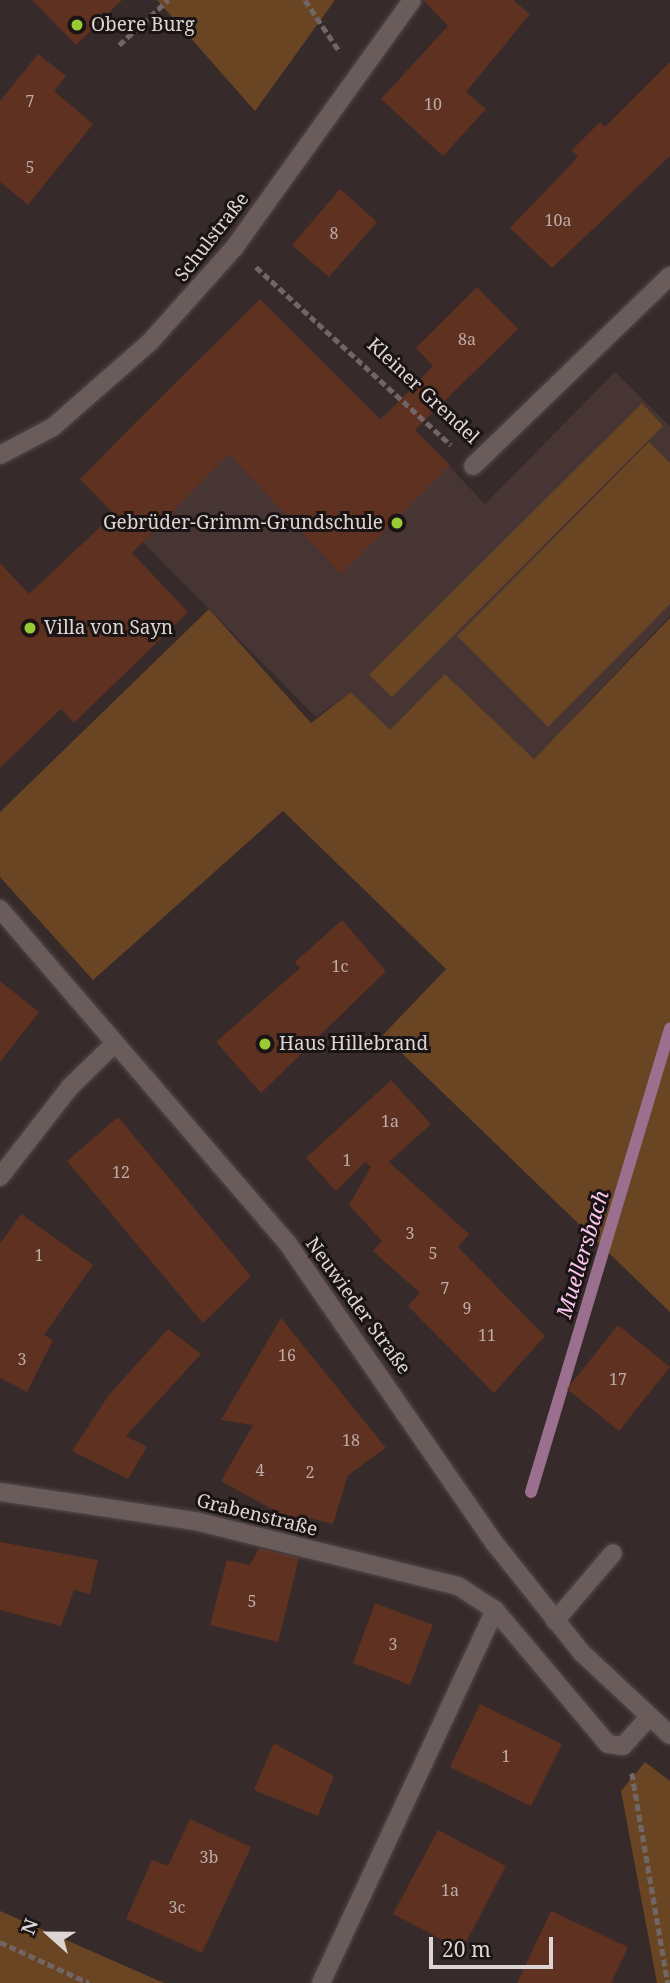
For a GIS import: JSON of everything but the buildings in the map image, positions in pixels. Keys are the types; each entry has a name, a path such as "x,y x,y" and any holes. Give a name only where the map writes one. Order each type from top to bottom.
{"street":[{"name":"Schulstraße","path":"0,455 34,438 91,398 150,342 234,248 412,0"},
{"name":"Kleiner Grendel","path":"473,466 670,276"},
{"name":"Neuwieder Straße","path":"0,909 113,1045 288,1244 555,1621 648,1718 670,1735"},
{"path":"0,1177 70,1087 113,1045"},
{"name":"Grabenstraße","path":"0,1492 195,1521 458,1586 495,1610 601,1739 616,1747 628,1742"},
{"path":"555,1621 613,1553"},
{"path":"321,1983 495,1610"},
{"path":"628,1742 648,1718"}],"path":[{"path":"119,45 168,0"},
{"path":"305,0 329,42 362,70"},
{"name":"Kleiner Grendel","path":"234,248 473,466"},
{"path":"628,1742 668,1983"},
{"path":"0,1942 89,1983"}],"shaded area":[{"path":"157,0 335,0 255,111"},
{"name":"Gebrüder-Grimm-Grundschule","path":"260,299 380,419 393,407 485,504 615,372 670,426 670,616 534,759 445,674 390,730 351,692 316,717 80,479"},
{"path":"642,403 663,426 392,697 369,675"},
{"path":"649,442 670,463 670,604 548,727 457,636"},
{"path":"209,609 311,723 351,692 390,730 445,674 534,759 670,618 670,1312 383,1035 446,969 283,811 93,980 0,877 0,812"},
{"path":"645,1762 670,1781 670,1983 657,1983 621,1791"},
{"path":"0,1911 164,1983 0,1983"}],"waterway":[{"name":"Muellersbach","path":"531,1492 670,1028"}],"place":[{"name":"Obere Burg","path":"77,25"},
{"name":"Gebrüder-Grimm-Grundschule","path":"397,523"},
{"name":"Villa von Sayn","path":"30,628"},
{"name":"Haus Hillebrand","path":"265,1044"}]}
